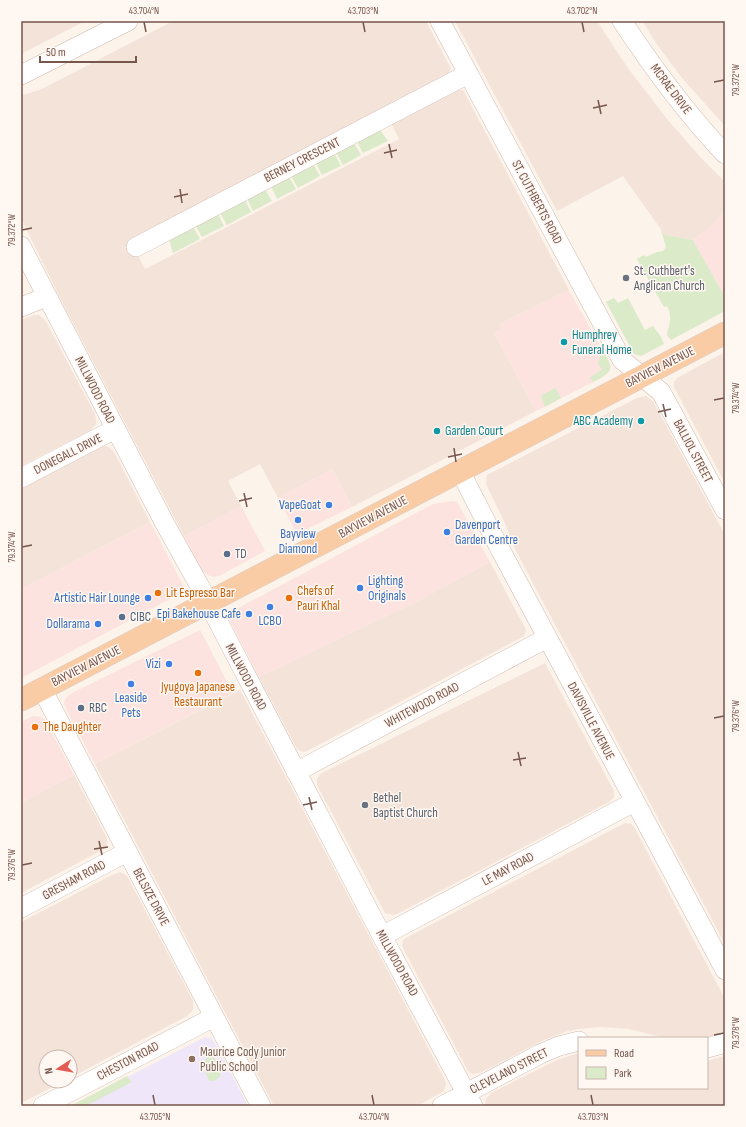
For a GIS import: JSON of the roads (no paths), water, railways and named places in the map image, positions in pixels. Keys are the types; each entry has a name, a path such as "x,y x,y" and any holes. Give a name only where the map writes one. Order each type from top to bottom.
{"main road":[{"name":"BAYVIEW AVENUE","path":"21,700 725,333"}],"street":[{"path":"21,75 128,21"},
{"name":"ST. CUTHBERTS ROAD","path":"440,21 622,360 642,376"},
{"name":"MCRAE DRIVE","path":"623,21 662,79 700,128 725,154"},
{"name":"BERNEY CRESCENT","path":"136,247 468,74"},
{"name":"MILLWOOD ROAD","path":"21,246 115,429 470,1100"},
{"path":"21,307 46,297"},
{"name":"BALLIOL STREET","path":"642,376 661,392 725,510"},
{"name":"DONEGALL DRIVE","path":"21,478 115,429"},
{"name":"DAVISVILLE AVENUE","path":"460,471 488,528 725,970"},
{"name":"WHITEWOOD ROAD","path":"296,772 547,638"},
{"name":"BELSIZE DRIVE","path":"42,689 261,1106"},
{"name":"LE MAY ROAD","path":"382,936 634,802"},
{"name":"GRESHAM ROAD","path":"21,908 127,852"},
{"name":"CHESTON ROAD","path":"43,1106 214,1017"},
{"name":"CLEVELAND STREET","path":"442,1106 470,1100 540,1054 559,1046 578,1041"},
{"path":"708,1048 725,1043"}],"place":[{"name":"St. Cuthbert's Anglican Church","path":"626,278"},
{"name":"Humphrey Funeral Home","path":"564,342"},
{"name":"ABC Academy","path":"641,421"},
{"name":"Garden Court","path":"437,431"},
{"name":"VapeGoat","path":"329,505"},
{"name":"Bayview Diamond","path":"298,520"},
{"name":"Davenport Garden Centre","path":"447,532"},
{"name":"TD","path":"227,554"},
{"name":"Lighting Originals","path":"360,588"},
{"name":"Lit Espresso Bar","path":"158,593"},
{"name":"Artistic Hair Lounge","path":"148,598"},
{"name":"Chefs of Pauri Khal","path":"289,598"},
{"name":"LCBO","path":"270,607"},
{"name":"Epi Bakehouse Cafe","path":"249,614"},
{"name":"CIBC","path":"122,617"},
{"name":"Dollarama","path":"98,624"},
{"name":"Vizi","path":"169,664"},
{"name":"Jyugoya Japanese Restaurant","path":"198,673"},
{"name":"Leaside Pets","path":"131,684"},
{"name":"RBC","path":"81,708"},
{"name":"The Daughter","path":"35,727"},
{"name":"Bethel Baptist Church","path":"365,805"},
{"name":"Maurice Cody Junior Public School","path":"192,1059"}]}
